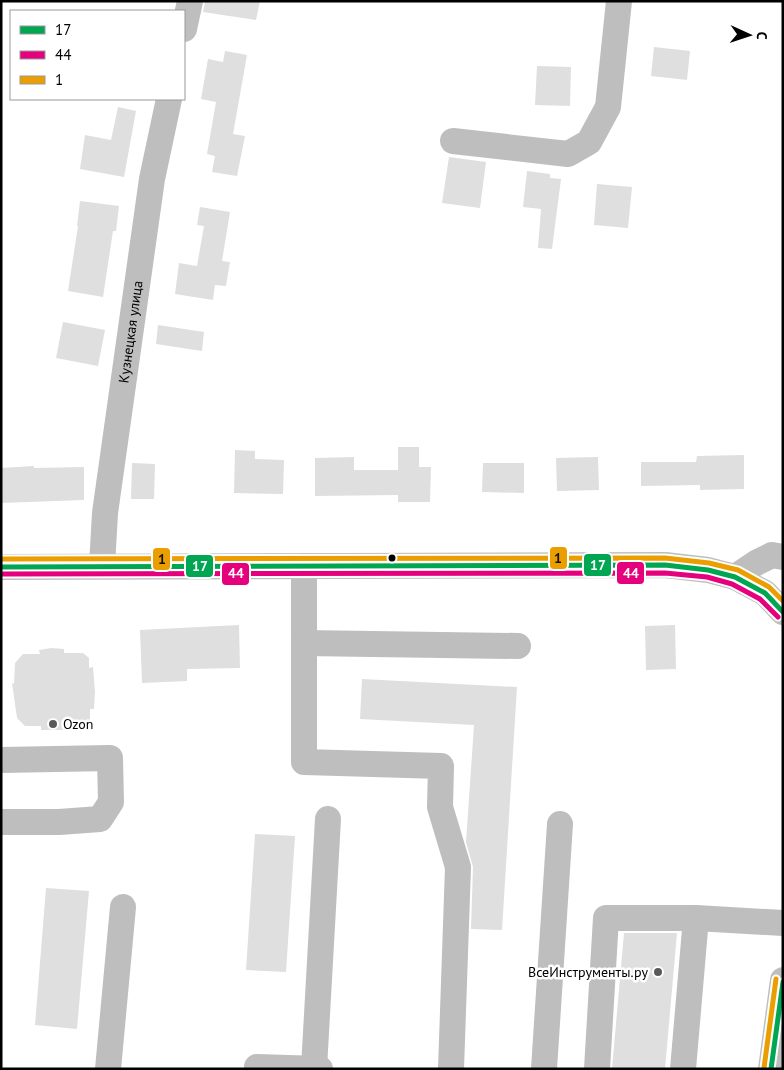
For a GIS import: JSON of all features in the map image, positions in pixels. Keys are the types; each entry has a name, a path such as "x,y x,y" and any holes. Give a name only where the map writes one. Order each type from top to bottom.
{"street":[{"path":"185,24 190,1"},
{"path":"453,141 568,154 589,142 608,107 619,1"},
{"name":"Кузнецкая улица","path":"102,566 105,513 152,179 169,100"},
{"path":"735,578 772,555 783,557"},
{"path":"1,567 665,565 708,570 735,578 765,593 783,612"},
{"path":"304,566 304,762 441,766 440,807 458,867 451,1069"},
{"path":"304,643 518,646"},
{"path":"1,760 110,758 110,802 100,819 59,822 1,822"},
{"path":"314,1068 328,819"},
{"path":"544,1069 560,824"},
{"path":"108,1069 123,907"},
{"path":"597,1069 606,918 696,918 783,923"},
{"path":"683,1069 696,918"},
{"path":"771,1069 783,980"},
{"path":"257,1069 257,1066 320,1069"}],"building":[{"path":"205,1 260,1 256,20 203,12"},
{"path":"654,47 690,51 687,80 651,76"},
{"path":"225,51 247,55 233,134 245,136 237,176 212,172 215,156 207,154 216,102 201,99 208,59 223,62"},
{"path":"537,66 571,67 570,106 535,105"},
{"path":"118,107 136,111 124,177 80,169 85,135 111,140"},
{"path":"449,157 486,162 480,208 442,203"},
{"path":"527,171 550,174 550,178 561,179 552,249 538,248 541,209 523,207"},
{"path":"597,184 632,187 628,228 594,225"},
{"path":"80,201 119,206 116,231 113,231 103,297 68,291"},
{"path":"200,207 230,212 222,261 230,262 226,286 215,285 213,300 175,294 179,263 197,266 204,226 197,225"},
{"path":"63,322 105,330 98,366 56,358"},
{"path":"158,325 204,332 202,351 156,344"},
{"path":"398,447 419,447 419,467 431,467 430,502 398,502 398,495 315,496 315,458 354,457 354,470 398,470"},
{"path":"235,450 255,451 255,459 284,460 283,494 234,493"},
{"path":"744,455 744,489 700,490 700,485 641,486 641,462 696,462 697,456"},
{"path":"598,457 599,490 557,491 556,458"},
{"path":"132,463 155,464 154,499 131,499"},
{"path":"483,463 524,463 524,493 482,492"},
{"path":"34,466 34,468 84,467 84,500 1,503 1,468"},
{"path":"239,625 240,668 187,669 187,681 142,683 140,630"},
{"path":"675,625 676,669 646,670 645,626"},
{"path":"51,648 64,649 64,653 83,653 89,658 89,668 93,667 95,692 94,709 90,709 90,719 85,724 66,725 66,730 41,730 41,726 25,726 17,718 12,683 14,684 15,663 23,654 40,654 39,650"},
{"path":"362,679 517,687 502,930 471,929 473,867 466,842 474,725 360,719"},
{"path":"255,834 295,836 286,972 246,970"},
{"path":"46,888 89,891 77,1029 35,1025"},
{"path":"624,933 677,933 665,1069 612,1069"}],"transit line":[{"name":"1","path":"1,559 665,558 709,563 738,570 769,587 783,601"},
{"name":"17","path":"1,567 665,565 708,570 735,577 765,593 783,612"},
{"name":"44","path":"1,574 665,573 707,577 732,584 760,599 778,617"},
{"name":"1","path":"764,1068 776,979"},
{"name":"17","path":"771,1069 783,982"}],"place":[{"name":"Ozon","path":"53,724"},
{"name":"ВсеИнструменты.ру","path":"658,972"}]}
